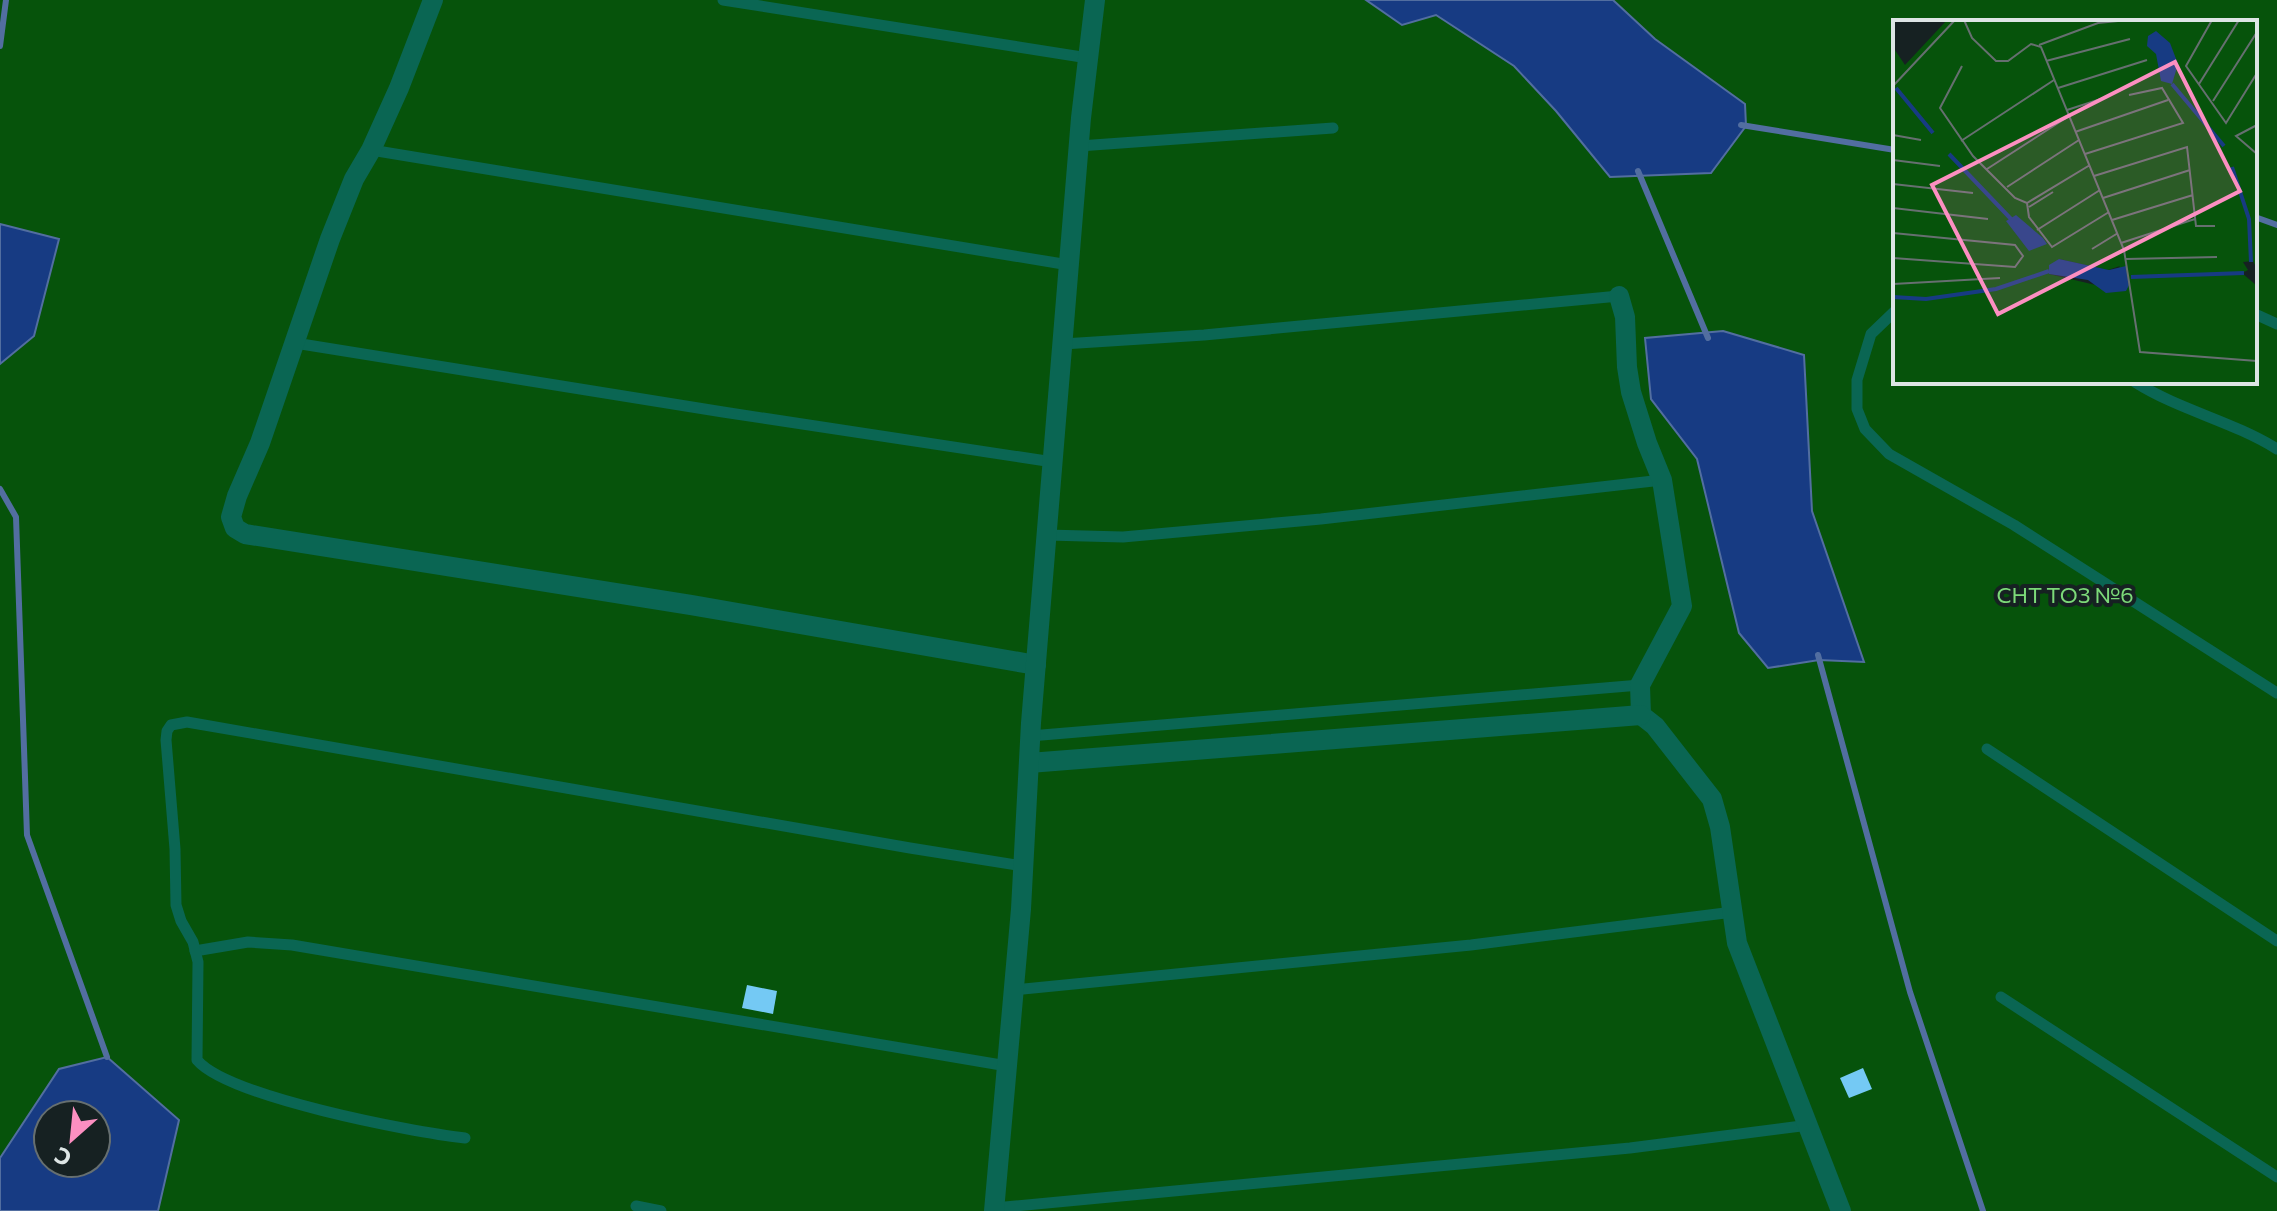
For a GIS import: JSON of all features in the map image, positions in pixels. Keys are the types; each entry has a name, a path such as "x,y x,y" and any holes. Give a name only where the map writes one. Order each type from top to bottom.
{"street":[{"path":"433,0 399,88 354,179 340,215 231,517 235,528 245,534 691,605 1036,665"},
{"path":"994,1209 1069,265 1095,0"},
{"path":"1619,296 1625,317 1631,392 1662,480 1682,606 1640,685 1641,715"},
{"path":"1029,763 1641,715 1655,726 1712,799 1720,827 1737,943 1841,1211"}],"lane":[{"path":"723,0 1088,58"},
{"path":"1079,146 1333,128"},
{"path":"371,150 1069,265"},
{"path":"1063,344 1204,335 1619,296"},
{"path":"1893,313 1871,334 1857,380 1857,409 1865,429 1889,454 2014,525 2277,693"},
{"path":"2257,315 2277,324"},
{"path":"295,343 1053,462"},
{"path":"2138,384 2227,422 2277,449"},
{"path":"1047,535 1123,537 1290,522 1662,480"},
{"path":"1030,736 1640,685"},
{"path":"465,1138 394,1126 296,1103 204,1069 197,1060 199,986 195,951 181,921 175,885 166,740 171,725 203,725 1023,866"},
{"path":"1987,749 2277,941"},
{"path":"1013,990 1471,945 1733,912"},
{"path":"195,951 248,942 292,945 1007,1066"},
{"path":"2001,997 2277,1177"},
{"path":"994,1209 1630,1148 1809,1125"},
{"path":"636,1206 661,1211"}],"green space":[{"name":"СНТ ТОЗ №6","path":"0,0 1366,0 1402,25 1436,15 1514,66 1556,111 1654,39 1613,0 2277,0 2277,1211 158,1211 178,1120 59,1069 39,1099 32,1099 32,1110 0,1158 0,364 34,336 59,239 0,224","holes":["1804,355 1812,510 1864,661 1819,660 1769,668 1739,633 1697,459"]}],"water":[{"path":"1366,0 1613,0 1655,39 1745,104 1746,126 1711,173 1610,177 1514,66 1436,15 1402,25"},
{"path":"0,224 59,239 34,336 0,364"},
{"path":"1723,331 1804,355 1812,511 1864,662 1819,660 1768,668 1739,633 1697,459 1651,399 1645,338"},
{"path":"107,1057 179,1120 158,1211 0,1211 0,1158 32,1110 32,1179 112,1179 112,1099 39,1099 59,1069"}],"building":[{"path":"747,985 777,991 773,1014 742,1008"},
{"path":"1863,1068 1872,1089 1849,1098 1840,1078"}],"waterway":[{"path":"0,46 6,0"},
{"path":"1741,125 1893,150"},
{"path":"1638,171 1708,338"},
{"path":"2257,218 2277,225"},
{"path":"0,489 16,517 27,835 107,1057"},
{"path":"1818,655 1910,992 1983,1211"}]}
